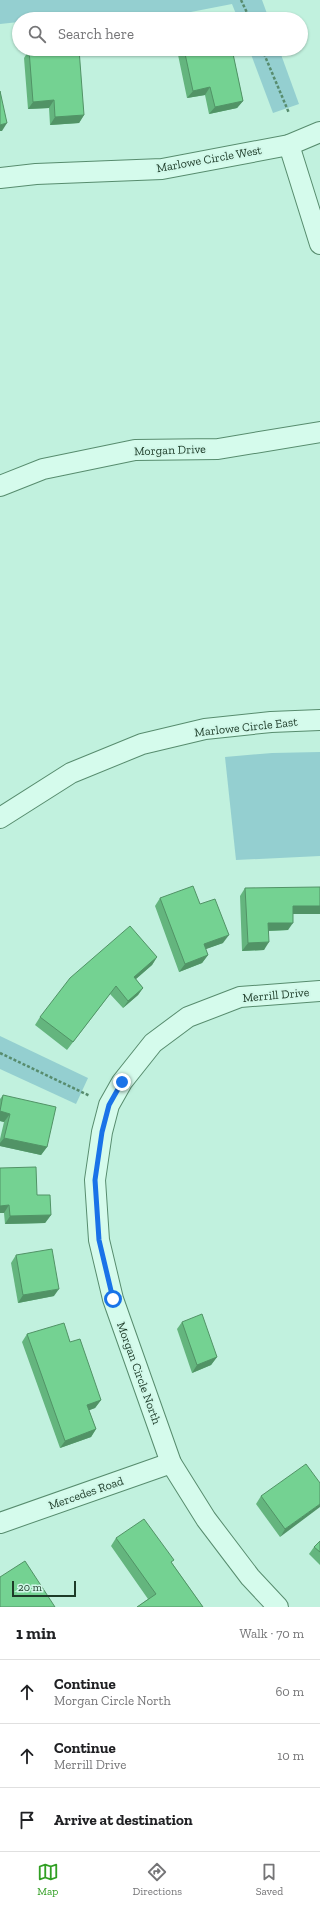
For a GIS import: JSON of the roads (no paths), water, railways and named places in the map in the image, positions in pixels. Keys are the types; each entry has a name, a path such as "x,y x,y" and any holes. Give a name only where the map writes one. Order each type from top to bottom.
{"street":[{"name":"Marlowe Circle West","path":"0,178 36,174 162,169 289,145 320,132"},
{"path":"289,145 320,244"},
{"name":"Morgan Drive","path":"0,486 43,469 135,450 218,449 320,432"},
{"name":"Marlowe Circle East","path":"0,818 70,773 142,744 205,728 271,722 320,720"},
{"name":"Merrill Drive","path":"109,1105 122,1082 153,1043 188,1017 240,997 320,991"},
{"name":"Morgan Circle North","path":"109,1105 102,1132 95,1180 99,1240 113,1299 171,1463 206,1519 250,1577 278,1607"},
{"name":"Mercedes Road","path":"0,1523 171,1463"}]}
